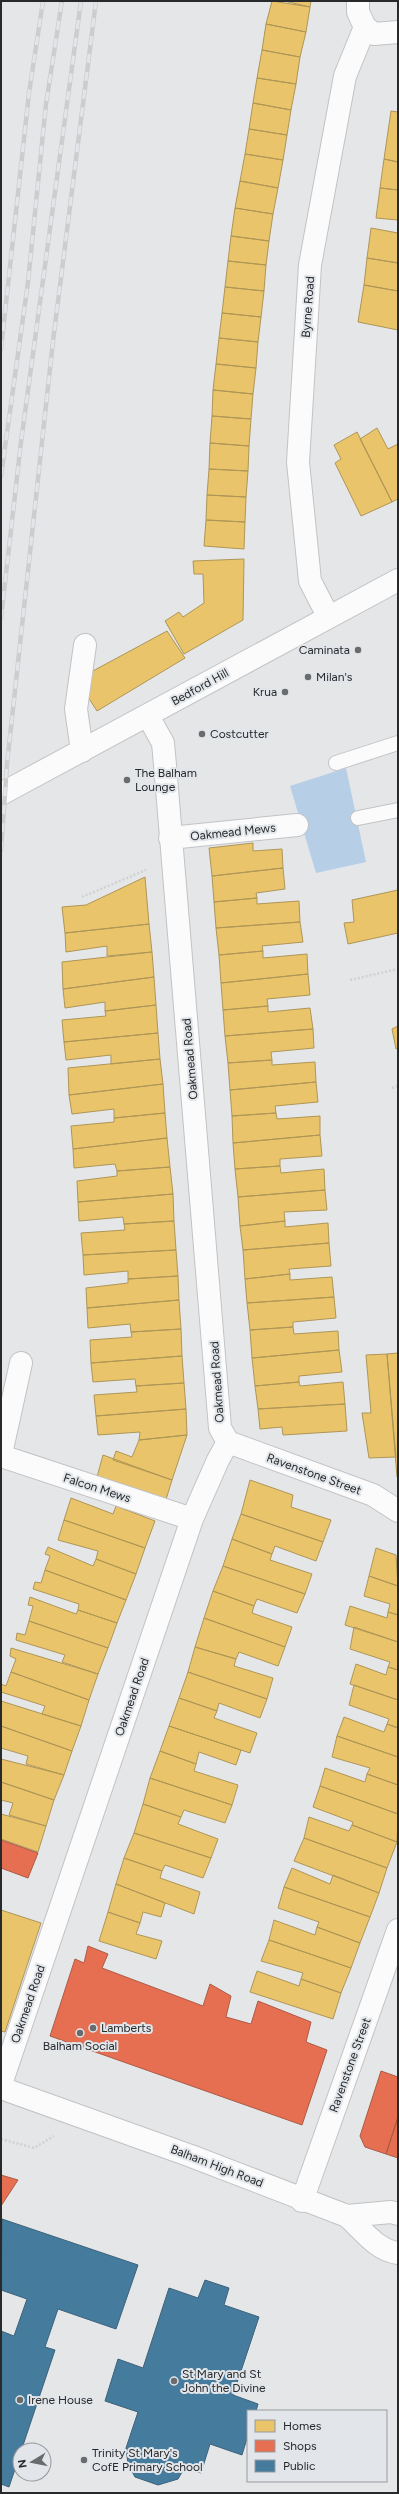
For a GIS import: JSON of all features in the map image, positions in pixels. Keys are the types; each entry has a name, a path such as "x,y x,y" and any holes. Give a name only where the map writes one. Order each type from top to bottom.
{"main road":[{"path":"358,1 358,12 365,27 374,34 398,32"},
{"name":"Byrne Road","path":"328,616 310,581 298,462 310,265 345,76 365,27"},
{"name":"Bedford Hill","path":"1,794 148,716 328,616 398,580"},
{"path":"82,751 76,709 85,644"},
{"name":"Oakmead Road","path":"1,2084 192,1519 218,1460 228,1442 220,1428 162,743 148,716"},
{"name":"Oakmead Mews","path":"170,838 297,825"},
{"name":"Falcon Mews","path":"21,1363 1,1455 192,1519"},
{"name":"Ravenstone Street","path":"228,1442 373,1495 398,1510"},
{"name":"Ravenstone Street","path":"302,2201 398,1930"},
{"name":"Balham High Road","path":"1,2088 190,2156 302,2201 347,2216 358,2226 366,2237 392,2252 398,2253"},
{"name":"Balham High Road","path":"347,2216 375,2212 398,2214"}],"lane":[{"path":"336,763 398,743"},
{"path":"358,818 398,810"}],"path":[{"path":"82,896 148,869 170,838"},
{"path":"350,980 398,969"},
{"path":"392,1088 398,1086"},
{"path":"1,2139 34,2148 85,2118"}],"shaded area":[{"path":"346,768 366,862 316,873 290,786"}],"building: Homes":[{"path":"272,1 310,7 306,32 266,24"},
{"path":"284,1 311,1 310,7"},
{"path":"266,24 306,32 300,57 262,50"},
{"path":"262,50 300,57 296,84 257,78"},
{"path":"257,78 296,84 291,110 253,103"},
{"path":"253,103 291,110 287,135 249,129"},
{"path":"391,111 398,112 398,162 384,159"},
{"path":"249,129 287,135 283,160 245,154"},
{"path":"245,154 283,160 278,188 240,181"},
{"path":"384,159 398,162 398,190 380,188"},
{"path":"240,181 278,188 273,214 235,208"},
{"path":"380,188 398,190 398,220 376,218"},
{"path":"235,208 273,214 269,241 231,236"},
{"path":"371,228 398,233 398,263 367,258"},
{"path":"231,236 269,241 266,265 228,261"},
{"path":"367,258 398,263 398,291 364,285"},
{"path":"228,261 266,265 264,291 225,287"},
{"path":"364,285 398,291 398,330 358,322"},
{"path":"225,287 264,291 261,317 222,313"},
{"path":"222,313 261,317 258,342 219,338"},
{"path":"219,338 258,342 256,368 216,364"},
{"path":"216,364 256,368 253,394 213,390"},
{"path":"213,390 253,394 251,419 212,416"},
{"path":"212,416 251,419 249,446 210,443"},
{"path":"377,428 388,449 398,444 398,499 392,502 360,439"},
{"path":"357,432 392,502 361,516 335,463 341,459 334,445"},
{"path":"210,443 249,446 248,471 209,469"},
{"path":"209,469 248,471 246,497 207,495"},
{"path":"207,495 246,497 245,522 206,520"},
{"path":"206,520 245,522 244,549 204,546"},
{"path":"244,559 243,620 184,654 165,621 179,612 183,617 204,603 203,574 194,574 193,561"},
{"path":"167,631 185,658 97,711 88,697 91,672"},
{"path":"253,843 253,851 282,849 283,868 212,876 209,848"},
{"path":"283,868 285,889 256,893 257,898 214,902 212,876"},
{"path":"145,877 149,924 65,933 62,907 86,905"},
{"path":"398,890 398,933 348,944 344,923 354,922 352,900"},
{"path":"257,898 257,904 299,901 300,922 216,928 214,902"},
{"path":"300,922 303,942 262,946 263,951 219,955 216,928"},
{"path":"149,924 152,952 107,956 107,946 66,952 65,933"},
{"path":"263,951 263,958 307,954 308,974 221,983 219,955"},
{"path":"152,952 154,977 63,989 62,962"},
{"path":"308,974 310,995 267,999 268,1006 223,1010 221,983"},
{"path":"154,977 156,1005 105,1011 105,1002 65,1008 63,989"},
{"path":"156,1005 158,1033 64,1042 62,1020 106,1016 105,1011"},
{"path":"268,1006 268,1012 310,1008 313,1029 225,1036 223,1010"},
{"path":"398,1026 398,1048 396,1049 392,1029"},
{"path":"313,1029 314,1048 271,1052 272,1060 228,1063 225,1036"},
{"path":"158,1033 160,1059 111,1064 111,1055 66,1060 64,1042"},
{"path":"160,1059 163,1084 69,1095 68,1068"},
{"path":"272,1060 272,1065 315,1062 316,1082 230,1090 228,1063"},
{"path":"316,1082 318,1102 275,1106 276,1113 232,1116 230,1090"},
{"path":"163,1084 165,1113 114,1118 114,1109 72,1114 69,1095"},
{"path":"165,1113 167,1138 73,1149 71,1126 114,1122 114,1118"},
{"path":"276,1113 277,1119 320,1116 320,1135 233,1143 232,1116"},
{"path":"320,1135 322,1156 280,1159 280,1166 235,1169 233,1143"},
{"path":"167,1138 170,1167 117,1171 115,1164 74,1168 73,1149"},
{"path":"280,1166 281,1173 324,1169 325,1190 238,1197 235,1169"},
{"path":"170,1167 173,1194 78,1202 77,1181 117,1176 117,1171"},
{"path":"325,1190 327,1210 284,1212 285,1221 240,1226 238,1197"},
{"path":"173,1194 174,1221 124,1224 123,1217 79,1221 78,1202"},
{"path":"174,1221 176,1250 83,1255 81,1233 125,1230 124,1224"},
{"path":"285,1221 285,1227 328,1223 329,1243 243,1250 240,1226"},
{"path":"329,1243 331,1266 289,1269 290,1274 245,1279 243,1250"},
{"path":"176,1250 178,1276 128,1279 128,1271 84,1275 83,1255"},
{"path":"290,1274 290,1280 332,1277 334,1297 247,1303 245,1279"},
{"path":"178,1276 179,1300 87,1308 86,1288 128,1283 128,1279"},
{"path":"334,1297 336,1318 293,1322 293,1327 250,1330 247,1303"},
{"path":"179,1300 181,1329 131,1332 130,1324 88,1328 87,1308"},
{"path":"293,1327 294,1334 338,1331 339,1350 252,1358 250,1330"},
{"path":"181,1329 182,1356 91,1363 90,1340 132,1337 131,1332"},
{"path":"339,1350 342,1372 299,1376 299,1382 255,1386 252,1358"},
{"path":"398,1353 398,1477 397,1477 387,1354"},
{"path":"387,1354 396,1457 369,1458 362,1413 371,1413 366,1355"},
{"path":"182,1356 184,1383 136,1386 135,1379 93,1382 91,1363"},
{"path":"299,1382 300,1386 343,1382 345,1404 258,1409 255,1386"},
{"path":"184,1383 186,1409 96,1416 94,1395 137,1392 136,1386"},
{"path":"345,1404 347,1431 283,1435 282,1427 260,1429 258,1409"},
{"path":"186,1409 187,1435 139,1440 140,1432 98,1435 96,1416"},
{"path":"187,1435 172,1480 113,1460 116,1451 132,1457 139,1440"},
{"path":"103,1455 172,1480 164,1506 121,1492 123,1484 97,1477"},
{"path":"250,1480 293,1495 291,1507 331,1520 323,1542 241,1514"},
{"path":"71,1498 113,1514 116,1506 155,1521 145,1548 64,1520"},
{"path":"241,1514 323,1542 316,1561 275,1546 272,1554 232,1539"},
{"path":"64,1520 145,1548 136,1574 96,1559 98,1551 58,1540"},
{"path":"232,1539 272,1554 270,1560 312,1574 305,1594 223,1566"},
{"path":"48,1547 93,1566 96,1559 136,1574 126,1600 45,1570 50,1556 45,1554"},
{"path":"376,1548 396,1555 398,1586 369,1576"},
{"path":"223,1566 305,1594 297,1613 257,1599 254,1606 213,1591"},
{"path":"45,1570 126,1600 117,1623 78,1610 79,1604 33,1589 35,1582 41,1583"},
{"path":"369,1576 398,1586 398,1615 388,1612 390,1604 364,1596"},
{"path":"213,1591 254,1606 252,1613 292,1627 285,1647 204,1618"},
{"path":"30,1597 76,1614 78,1610 117,1623 108,1648 29,1621 33,1606 28,1605"},
{"path":"350,1606 387,1618 388,1612 398,1615 398,1642 345,1625"},
{"path":"204,1618 285,1647 278,1666 239,1652 236,1659 195,1647"},
{"path":"29,1621 108,1648 98,1674 62,1662 65,1655 16,1640 17,1633 25,1635"},
{"path":"354,1627 398,1642 398,1670 388,1667 390,1662 350,1649"},
{"path":"195,1647 236,1659 234,1666 273,1678 267,1699 188,1672"},
{"path":"11,1648 98,1674 89,1700 11,1672 16,1659 10,1656"},
{"path":"356,1664 386,1675 388,1667 398,1670 398,1700 350,1684"},
{"path":"11,1672 89,1700 81,1726 42,1714 45,1706 1,1692 1,1684 6,1686"},
{"path":"188,1672 267,1699 260,1718 219,1703 217,1711 179,1698"},
{"path":"354,1685 398,1700 398,1728 387,1724 389,1719 349,1705"},
{"path":"179,1698 217,1711 214,1718 257,1733 250,1753 169,1726"},
{"path":"1,1701 81,1726 72,1751 1,1726"},
{"path":"344,1717 384,1732 387,1724 398,1728 398,1757 337,1736"},
{"path":"1,1726 72,1751 64,1775 26,1764 28,1756 1,1748"},
{"path":"169,1726 241,1750 236,1765 199,1752 196,1764 160,1751"},
{"path":"337,1736 398,1757 398,1785 367,1774 370,1768 332,1757"},
{"path":"160,1751 196,1764 194,1771 238,1785 232,1805 150,1778"},
{"path":"1,1759 64,1775 54,1800 1,1782"},
{"path":"325,1768 365,1782 367,1774 398,1785 398,1814 320,1786"},
{"path":"150,1778 232,1805 225,1823 184,1810 181,1817 143,1804"},
{"path":"1,1782 54,1800 46,1826 9,1815 13,1803 1,1800"},
{"path":"320,1786 398,1814 397,1842 352,1825 353,1822 313,1807"},
{"path":"143,1804 181,1817 178,1824 218,1839 211,1858 134,1833"},
{"path":"1,1814 46,1826 38,1852 1,1839"},
{"path":"309,1817 349,1831 352,1825 397,1842 387,1868 304,1838"},
{"path":"134,1833 211,1858 203,1878 165,1865 162,1871 124,1858"},
{"path":"304,1838 387,1868 379,1893 294,1861"},
{"path":"124,1858 162,1871 160,1878 200,1892 194,1914 116,1884"},
{"path":"292,1868 330,1884 333,1875 379,1893 370,1917 284,1887"},
{"path":"116,1884 165,1903 161,1917 143,1912 140,1923 108,1912"},
{"path":"284,1887 370,1917 360,1943 317,1927 319,1922 278,1908"},
{"path":"1,1910 41,1923 5,2032 1,2031"},
{"path":"108,1912 140,1923 136,1934 162,1941 156,1959 99,1941"},
{"path":"274,1920 315,1935 317,1927 360,1943 351,1968 269,1940"},
{"path":"269,1940 351,1968 341,1993 301,1979 303,1973 261,1961"},
{"path":"257,1971 299,1986 301,1979 341,1993 333,2019 250,1992"}],"building: Shops":[{"path":"1,1840 38,1853 28,1878 1,1868"},
{"path":"88,1946 108,1954 102,1968 203,2006 210,1984 231,1996 226,2017 251,2024 258,2001 311,2022 306,2042 327,2050 302,2125 50,2036 75,1959 84,1963"},
{"path":"381,2071 398,2077 398,2117 386,2154 365,2147 360,2136"},
{"path":"398,2117 398,2158 386,2154"},
{"path":"1,2175 18,2180 1,2206"}],"building: Public":[{"name":"Irene House","path":"2,2219 138,2265 116,2329 58,2309 45,2347 55,2350 24,2442 12,2442 12,2478 9,2487 1,2484 1,2331 14,2336 27,2299 1,2290"},
{"name":"St Mary and St John the Divine","path":"205,2280 229,2288 224,2305 259,2317 233,2395 258,2404 256,2410 247,2410 247,2438 242,2455 210,2444 201,2473 185,2467 178,2479 158,2485 135,2477 128,2464 126,2448 138,2412 105,2401 118,2359 143,2368 169,2288 198,2298"}],"railway":[{"path":"1,349 29,93 43,1"},
{"path":"1,476 28,282 46,104 62,1"},
{"path":"1,618 21,442 81,1"},
{"path":"1,850 7,764 53,341 96,1"}],"place":[{"name":"Caminata","path":"358,650"},
{"name":"Milan's","path":"308,677"},
{"name":"Krua","path":"285,692"},
{"name":"Costcutter","path":"202,734"},
{"name":"The Balham Lounge","path":"127,780"},
{"name":"Lamberts","path":"93,2028"},
{"name":"Balham Social","path":"80,2033"},
{"name":"St Mary and St John the Divine","path":"174,2381"},
{"name":"Irene House","path":"20,2400"},
{"name":"Trinity St Mary's CofE Primary School","path":"84,2460"}]}
